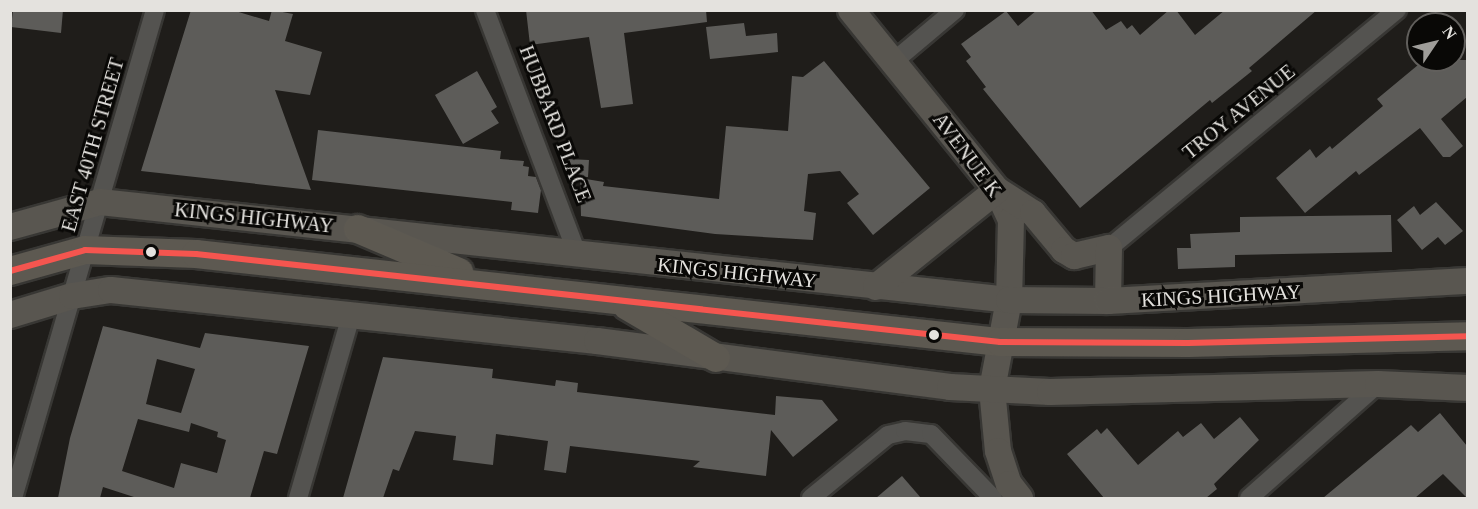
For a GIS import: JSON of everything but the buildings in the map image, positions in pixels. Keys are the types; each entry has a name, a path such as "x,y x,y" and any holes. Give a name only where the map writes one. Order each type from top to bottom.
{"main road":[{"path":"358,229 486,284"},
{"name":"KINGS HIGHWAY","path":"10,271 86,250 196,254 1000,342 1188,343 1467,336"},
{"path":"620,302 716,358"}],"street":[{"name":"EAST 40TH STREET","path":"13,498 155,10"},
{"name":"HUBBARD PLACE","path":"485,10 578,256"},
{"name":"AVENUE K","path":"851,10 997,190 1011,220 1009,300 992,389 998,451 1009,484 1020,498"},
{"path":"894,62 955,10"},
{"name":"TROY AVENUE","path":"1108,248 1397,10"},
{"path":"876,287 997,190 1033,213 1064,250 1074,256 1108,248 1108,301"},
{"name":"KINGS HIGHWAY","path":"10,227 100,202 358,229 578,256 1009,300 1108,301 1467,281"},
{"path":"10,315 72,296 111,291 351,315 900,382 992,389 1050,392 1378,384 1467,388"},
{"path":"298,498 351,315"},
{"path":"1249,498 1378,384"},
{"path":"811,498 888,435 905,431 931,434 993,498"}],"transit line":[{"path":"10,271 85,250 196,254 1000,342 1188,343 1468,336"}]}
